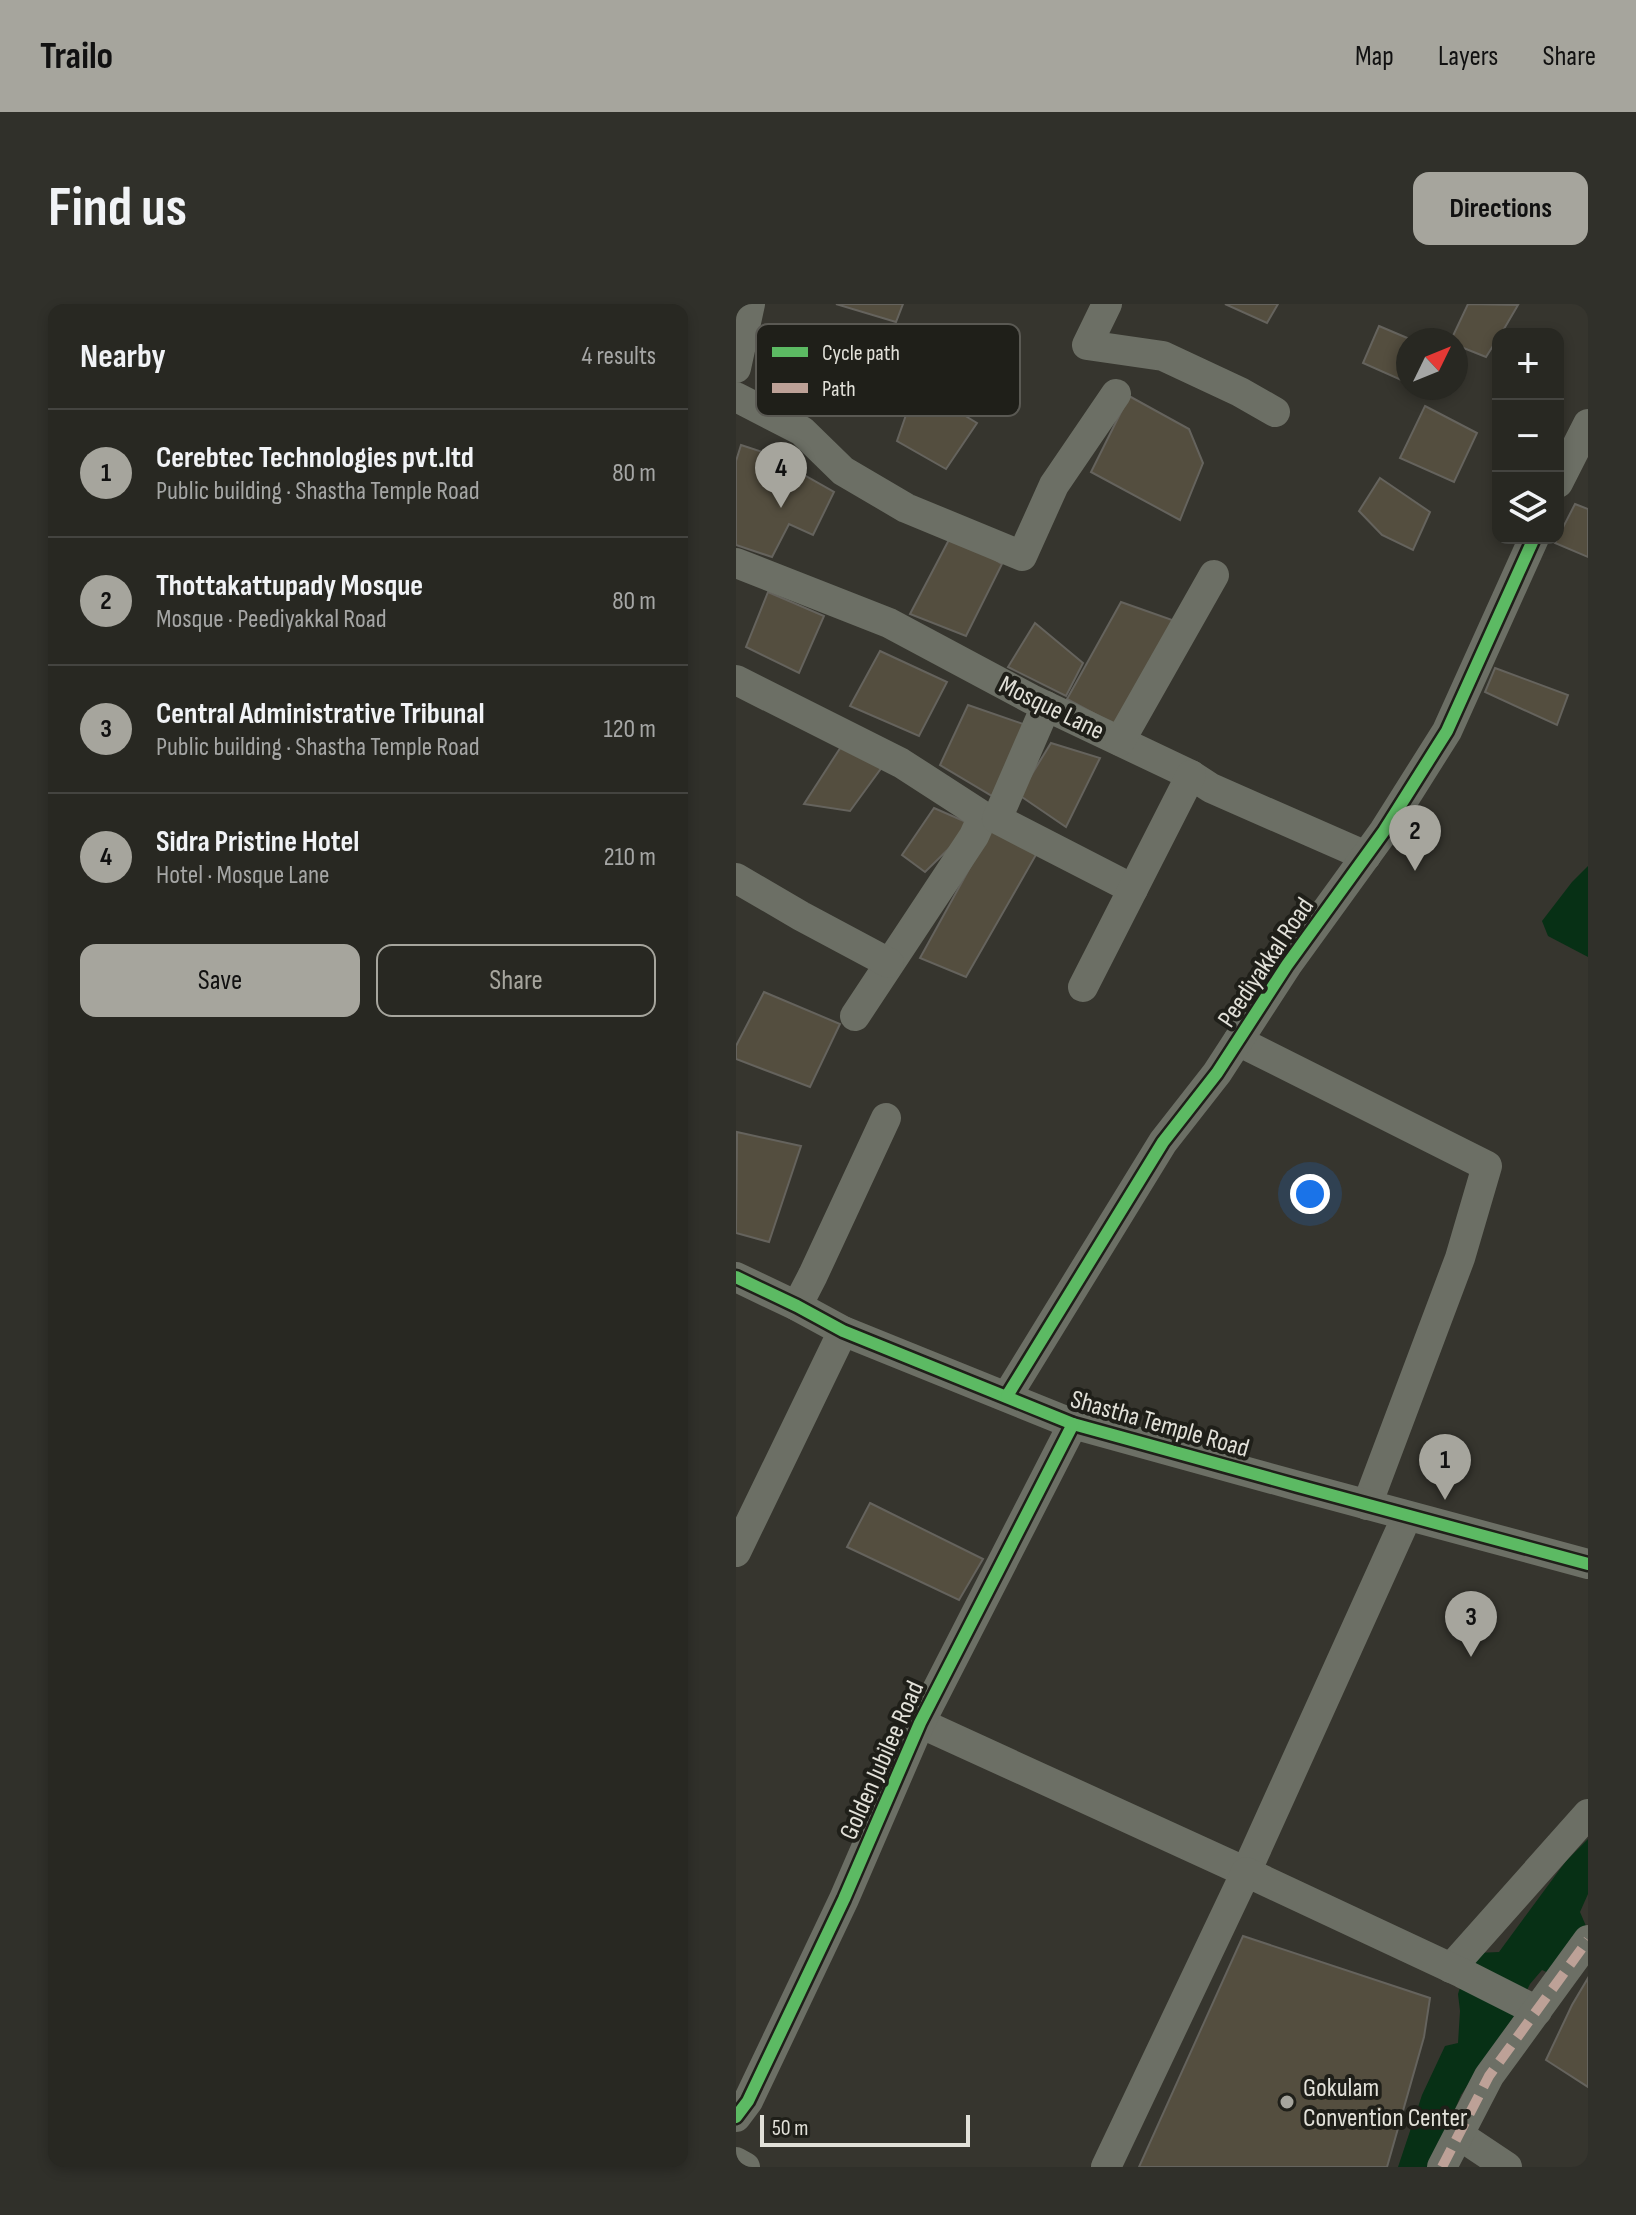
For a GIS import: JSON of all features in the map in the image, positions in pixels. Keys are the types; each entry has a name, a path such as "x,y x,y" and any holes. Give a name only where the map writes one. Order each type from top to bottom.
{"street":[{"path":"736,368 750,304"},
{"path":"1107,304 1087,345 1163,356 1275,412"},
{"path":"773,416 802,431 843,471 906,508 1022,556 1054,485 1116,394"},
{"path":"736,397 756,407"},
{"path":"1564,472 1588,424"},
{"name":"Peediyakkal Road","path":"1007,1396 1163,1142 1217,1073 1287,965 1384,831 1447,731 1531,544"},
{"name":"Mosque Lane","path":"736,563 889,623 1046,706 1191,775 1211,788 1366,856"},
{"path":"1120,741 1214,575"},
{"path":"736,680 901,763 983,816 974,836 855,1016"},
{"path":"1046,706 997,819 1133,889"},
{"path":"1083,987 1191,775"},
{"path":"736,878 889,963"},
{"path":"1238,1041 1487,1166 1460,1258 1367,1505"},
{"path":"797,1306 886,1118"},
{"name":"Shastha Temple Road","path":"736,1277 843,1331 1073,1424 1588,1564"},
{"path":"736,1552 843,1331"},
{"name":"Golden Jubilee Road","path":"736,2117 748,2101 844,1899 920,1723 1073,1424"},
{"path":"1106,2167 1246,1872 1407,1516"},
{"path":"920,1723 1457,1970 1530,2007"},
{"path":"1457,1970 1588,1814"},
{"path":"1442,2167 1489,2076 1530,2007 1551,1989 1588,1940"},
{"path":"1459,2135 1507,2167"},
{"path":"736,2162 745,2167"}],"shaded area":[{"path":"1588,866 1588,957 1548,936 1542,921"},
{"path":"1588,1839 1588,1894 1580,1912 1586,1926 1551,1974 1542,1970 1530,1984 1513,2018 1461,2095 1431,2167 1398,2167 1422,2095 1445,2046 1458,2043 1458,1994 1469,1959 1476,1953 1499,1952 1566,1861"}],"building":[{"path":"836,304 903,304 896,322"},
{"path":"1225,304 1278,304 1267,323"},
{"path":"1468,304 1518,305 1505,328 1492,328 1492,348 1486,357 1468,350 1468,328 1457,328"},
{"path":"1379,326 1396,333 1396,378 1363,363"},
{"path":"1129,396 1189,429 1203,463 1180,520 1091,472"},
{"path":"1425,406 1477,433 1454,482 1400,458"},
{"path":"906,416 965,416 977,423 946,469 897,441"},
{"path":"741,445 802,465 799,472 834,492 813,535 789,524 772,557 736,545 736,461"},
{"path":"1380,478 1430,512 1413,550 1382,535 1359,511"},
{"path":"1575,504 1588,509 1588,557 1557,544 1564,544 1564,525"},
{"path":"952,534 1002,564 966,636 910,614"},
{"path":"768,592 824,616 799,673 746,647"},
{"path":"1121,602 1175,621 1117,726 1067,699"},
{"path":"1035,623 1083,663 1066,696 1008,667"},
{"path":"880,651 947,682 919,736 850,706"},
{"path":"1495,668 1568,695 1557,725 1485,692"},
{"path":"968,705 1026,725 992,796 940,765"},
{"path":"846,739 885,763 850,811 804,804"},
{"path":"1051,743 1100,758 1066,827 1019,795"},
{"path":"934,808 973,825 925,872 902,855"},
{"path":"995,822 1041,846 966,977 920,958"},
{"path":"764,992 840,1024 810,1087 736,1059 736,1046"},
{"path":"737,1132 801,1146 769,1242 736,1233"},
{"path":"870,1503 983,1559 959,1600 847,1547"},
{"name":"Gokulam Convention Center","path":"1243,1936 1430,1998 1424,2037 1387,2167 1139,2167"},
{"path":"1588,1978 1588,2087 1546,2060"}],"marked path":[{"path":"1442,2167 1489,2076 1588,1940"}],"cycle path":[{"path":"1007,1396 1163,1142 1217,1073 1287,965 1384,831 1447,731 1531,544"},
{"path":"736,1277 843,1331 1073,1424 1588,1564"},
{"path":"736,2117 748,2101 844,1899 920,1723 1073,1424"}],"place":[{"name":"Sidra Pristine Hotel","path":"781,508"},
{"name":"Thottakattupady Mosque","path":"1415,871"},
{"name":"Cerebtec Technologies pvt.ltd","path":"1445,1500"},
{"name":"Central Administrative Tribunal","path":"1471,1657"},
{"name":"Gokulam Convention Center","path":"1287,2102"}]}
